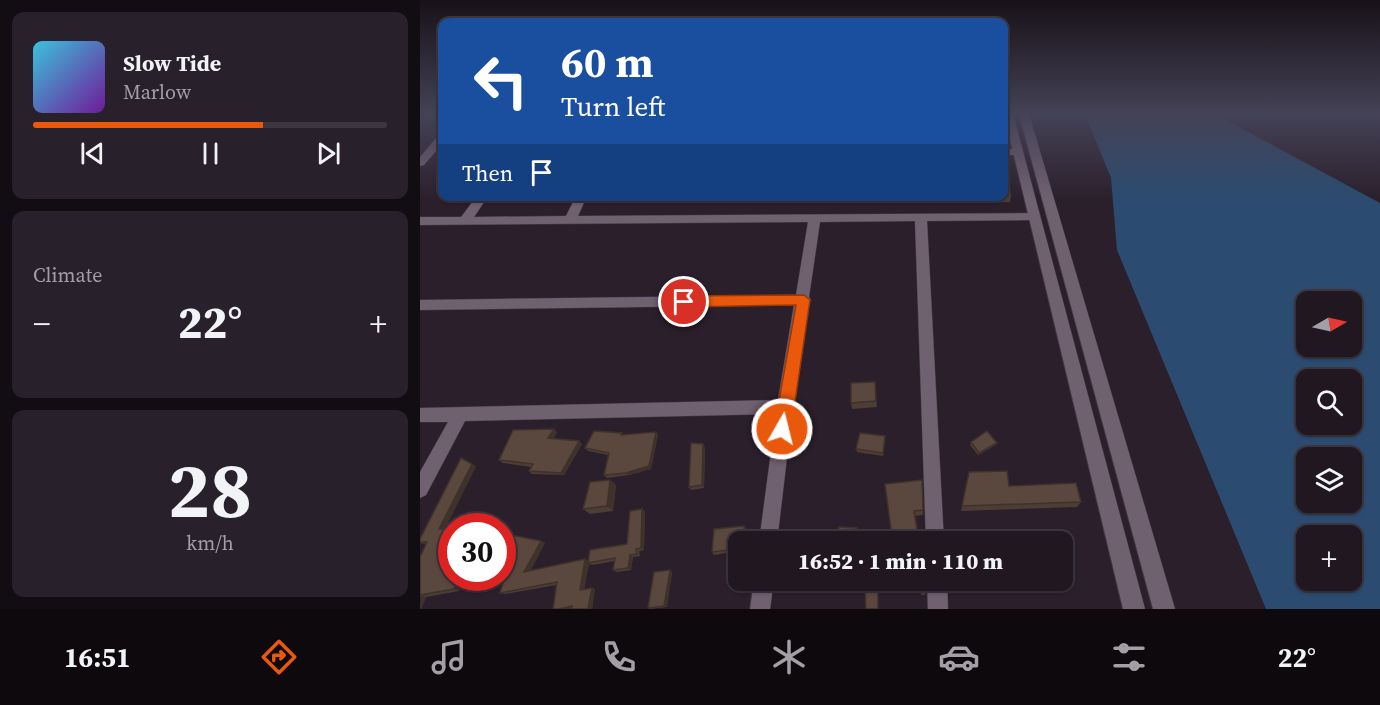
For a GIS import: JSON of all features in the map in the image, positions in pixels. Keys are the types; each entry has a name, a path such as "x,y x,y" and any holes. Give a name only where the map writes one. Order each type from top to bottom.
{"street":[{"path":"1032,142 1164,609"},
{"path":"420,163 438,143"},
{"path":"1011,152 1034,216 1134,609"},
{"path":"465,220 479,201"},
{"path":"570,219 579,201"},
{"path":"420,220 1034,216"},
{"path":"921,217 935,531"},
{"path":"769,531 785,407 804,300 815,218"},
{"path":"420,305 804,300"},
{"path":"420,415 785,407"},
{"path":"420,489 460,415"},
{"path":"760,609 762,591"},
{"path":"937,591 938,609"}],"water":[{"path":"1097,142 1268,142 1380,203 1380,609 1266,609 1117,250 1111,178"}],"building":[{"path":"875,382 876,401 851,403 851,383"},
{"path":"554,429 548,438 579,441 561,473 529,471 533,464 499,460 513,430"},
{"path":"594,431 622,433 621,435 656,432 649,466 626,473 604,475 609,453 585,448"},
{"path":"987,431 997,443 979,453 971,442"},
{"path":"860,433 885,436 883,453 856,449"},
{"path":"691,443 703,444 702,485 689,487"},
{"path":"461,458 472,464 447,513 438,513 438,591 443,591 420,597 420,557 427,542 420,542"},
{"path":"1007,471 1009,486 1076,483 1081,502 962,506 969,472"},
{"path":"610,480 607,506 583,509 590,482"},
{"path":"922,480 923,510 914,511 917,531 891,531 885,484"},
{"path":"642,509 641,548 636,549 637,554 630,555 628,568 613,570 615,558 588,563 590,550 627,544 630,511"},
{"path":"744,526 744,531 728,531 728,550 712,552 714,529"},
{"path":"839,527 857,528 857,531 839,531"},
{"path":"516,536 541,541 524,572 585,559 580,590 592,588 588,609 571,609 572,606 553,609 557,582 516,590"},
{"path":"670,570 664,606 648,608 654,572"},
{"path":"865,591 878,591 878,609 866,609"}],"route":[{"path":"684,302 804,300 782,429"}]}
